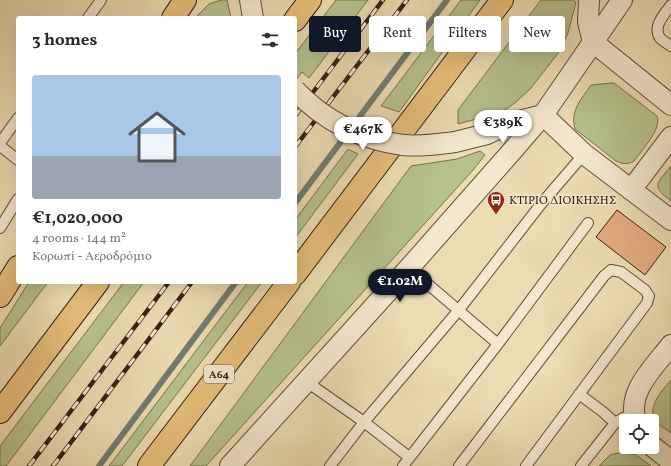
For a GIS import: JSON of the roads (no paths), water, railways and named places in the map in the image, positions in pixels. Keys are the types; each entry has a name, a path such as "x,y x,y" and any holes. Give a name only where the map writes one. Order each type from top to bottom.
{"highway":[{"path":"174,16 185,0"},
{"path":"297,17 310,0"},
{"path":"297,271 502,0"},
{"path":"0,296 16,270"},
{"path":"0,412 96,284"},
{"name":"Α64","path":"149,466 287,284"}],"street":[{"path":"250,0 253,16"},
{"path":"590,0 588,22 593,42 671,105"},
{"path":"230,466 409,268 543,115 622,0"},
{"path":"297,92 322,113 342,126 381,141 404,145 455,142 487,134 511,123 543,115"},
{"path":"543,115 584,154 671,220"},
{"path":"631,190 671,137"},
{"path":"635,414 634,403 636,393 641,384 671,345"},
{"path":"659,452 671,461"}],"lane":[{"path":"89,16 101,0"},
{"path":"671,5 659,22 658,30 660,38 671,46"},
{"path":"16,121 0,145 16,158"},
{"path":"330,466 364,422 458,311 541,204 584,154"},
{"path":"0,228 16,202"},
{"path":"403,466 498,344 588,223"},
{"path":"409,268 498,344"},
{"path":"459,466 604,276 611,270 621,272 645,290 649,296 647,303 526,466"},
{"path":"307,382 364,422 409,457"},
{"path":"580,394 615,423"},
{"path":"581,466 615,423 619,420"}],"waterway":[{"path":"297,200 447,0"},
{"path":"99,466 235,284"}],"railway":[{"path":"297,113 383,0"},
{"path":"297,144 407,0"},
{"path":"29,466 167,284"},
{"path":"53,466 190,284"}],"place":[{"name":"ΚΤΙΡΙΟ ΔΙΟΙΚΗΣΗΣ","path":"496,215"}]}
